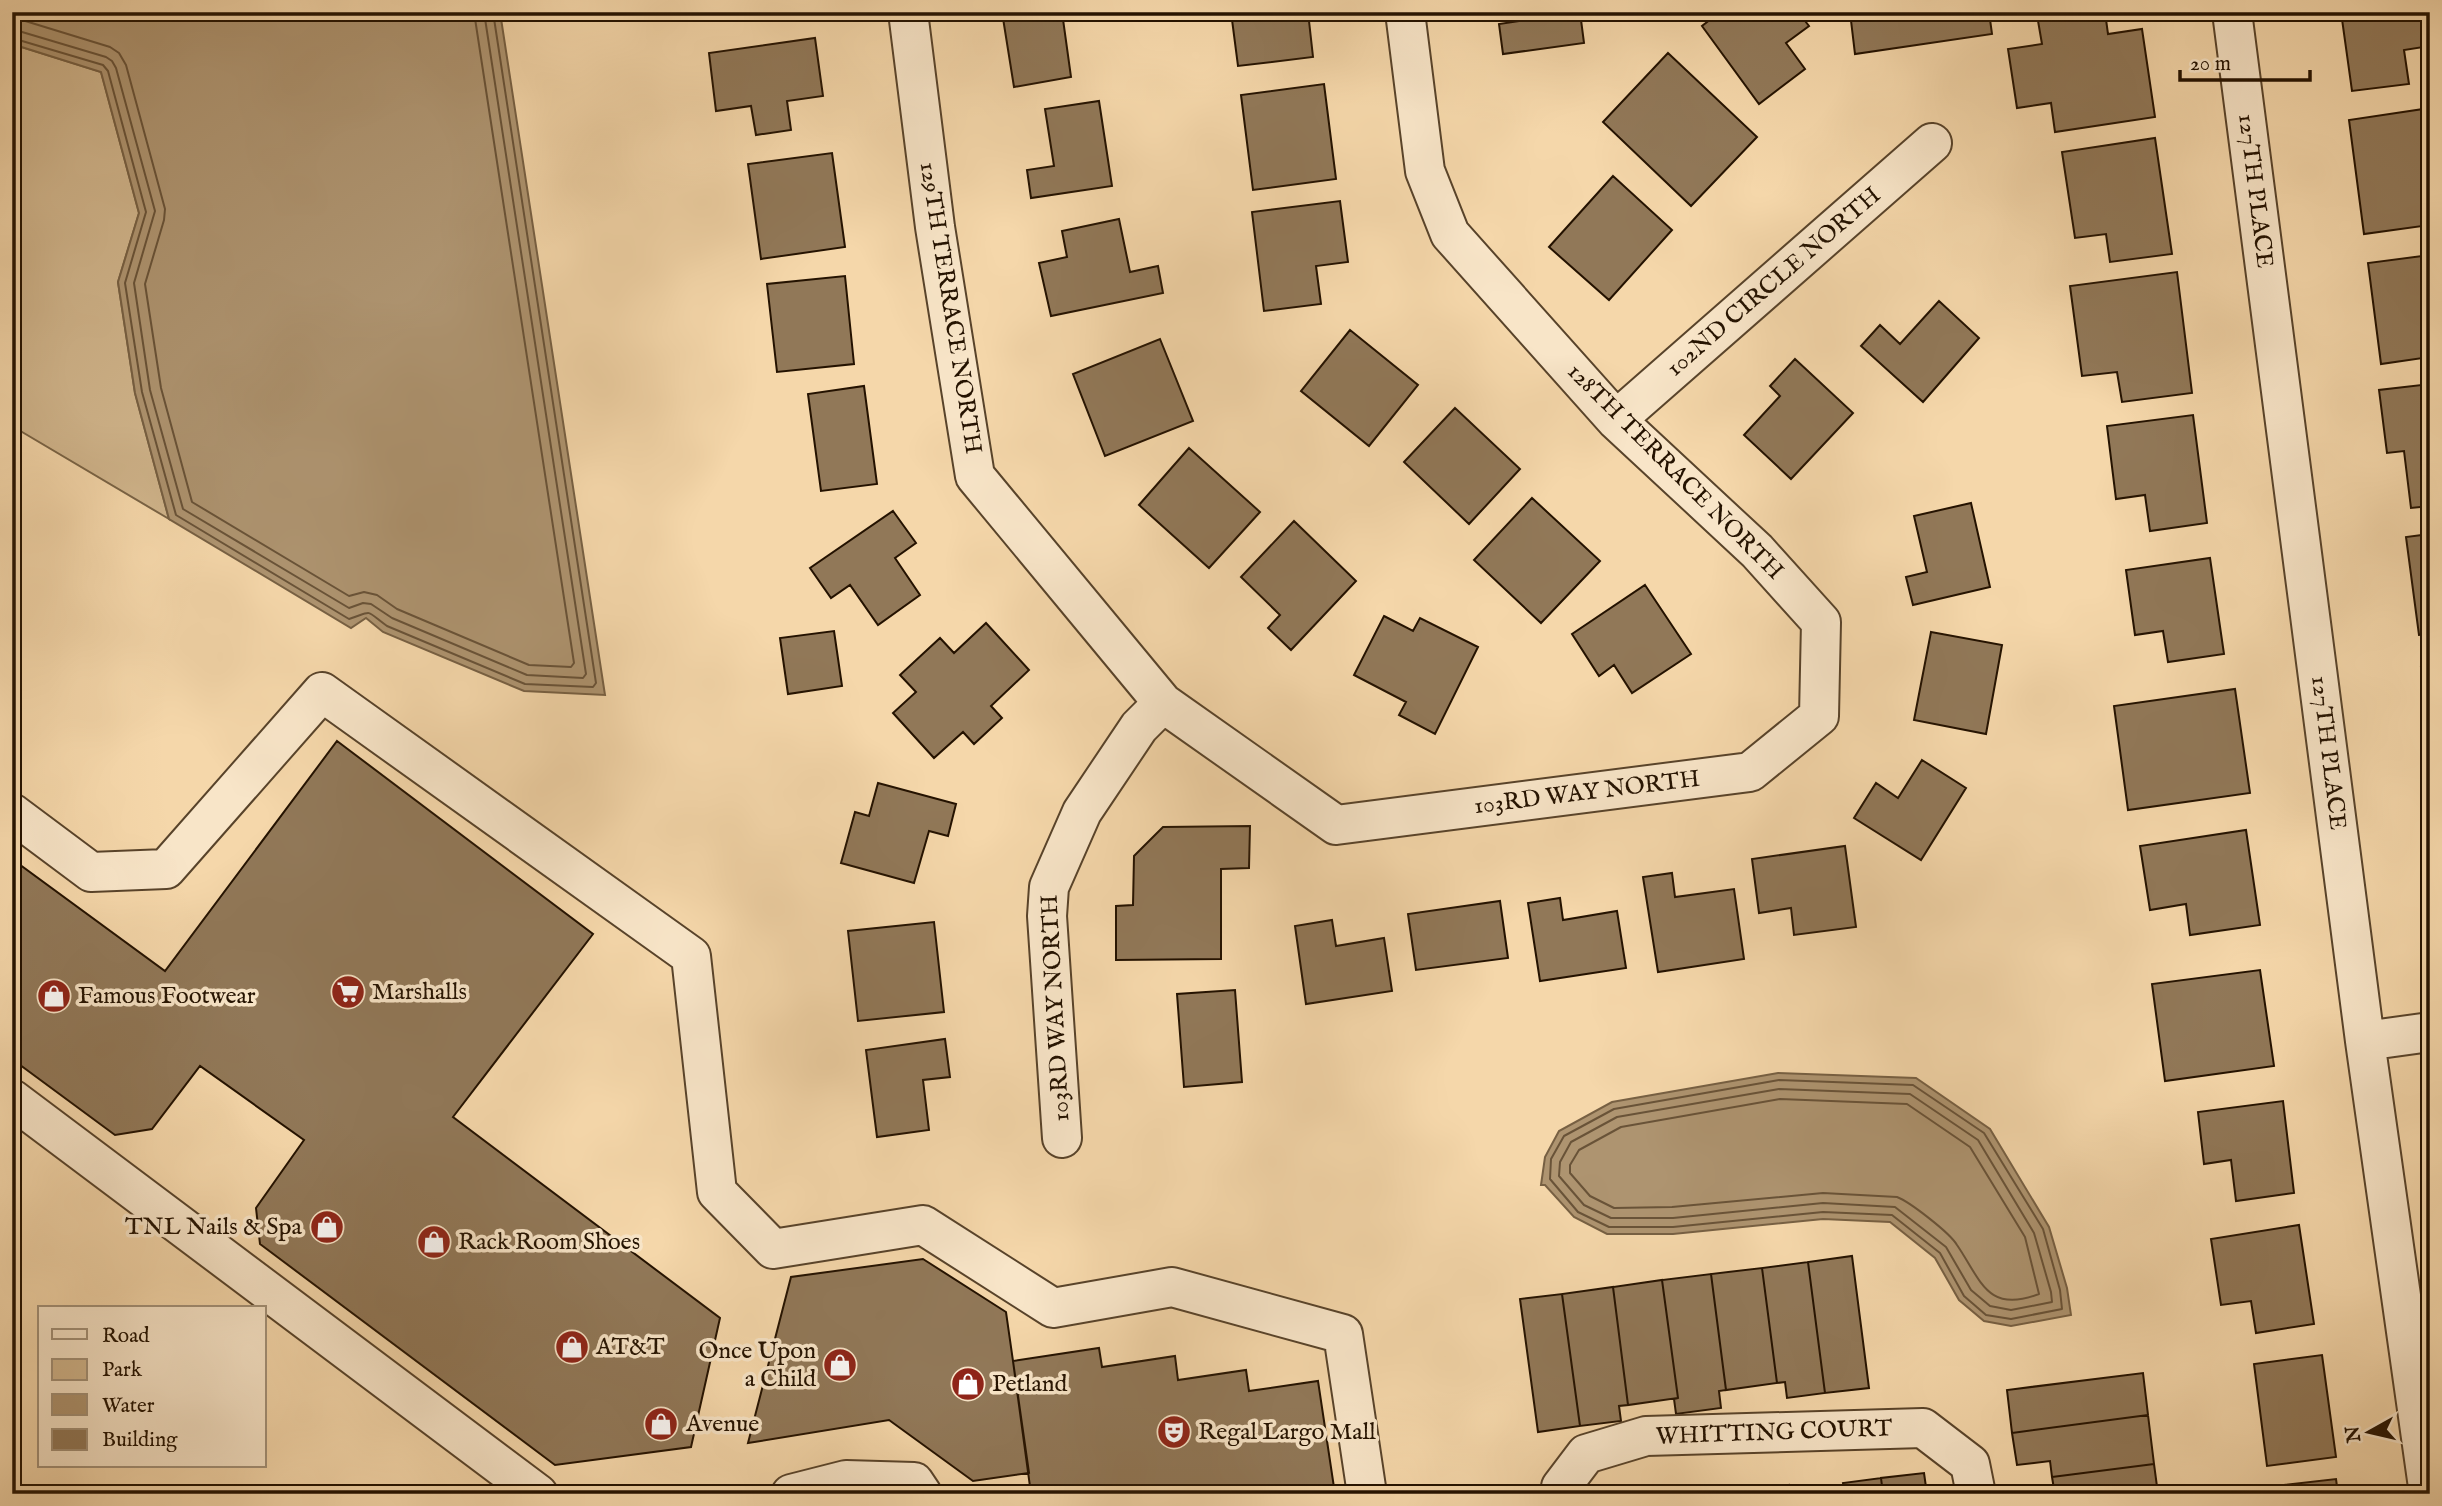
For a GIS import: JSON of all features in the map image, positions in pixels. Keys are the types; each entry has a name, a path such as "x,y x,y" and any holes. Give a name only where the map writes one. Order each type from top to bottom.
{"street":[{"name":"129TH TERRACE NORTH","path":"908,12 935,227 975,476 1164,703 1336,825"},
{"name":"128TH TERRACE NORTH","path":"1405,12 1425,171 1450,234 1616,421 1757,551 1821,622 1819,716"},
{"name":"127TH PLACE","path":"2232,12 2365,1041 2429,1494"},
{"name":"102ND CIRCLE NORTH","path":"1616,421 1932,143"},
{"path":"12,813 91,872 166,869 323,692 691,956 717,1192 773,1250 923,1225 1053,1308 1172,1287 1343,1334 1367,1494"},
{"name":"103RD WAY NORTH","path":"1062,1138 1047,916 1049,887 1083,812 1139,727 1164,703"},
{"name":"103RD WAY NORTH","path":"1336,825 1750,772 1819,716"},
{"path":"2365,1041 2430,1031"},
{"path":"12,1099 538,1494"},
{"name":"WHITTING COURT","path":"1561,1494 1560,1487 1586,1454 1646,1436 1923,1428 1970,1464 1976,1494"},
{"path":"791,1494 846,1480 914,1482 922,1494"}],"green space":[{"path":"12,44 101,72 139,213 118,282 135,393 169,519 12,426"}],"water":[{"path":"12,12 500,12 605,695 524,691 383,632 366,618 351,628 169,519 135,393 118,282 139,213 101,72 12,44"},
{"path":"1778,1073 1916,1078 1990,1129 2049,1227 2067,1288 2071,1315 2011,1326 1984,1321 1959,1300 1935,1258 1890,1222 1823,1219 1673,1234 1607,1234 1574,1217 1545,1185 1541,1185 1545,1157 1559,1131 1612,1102"}],"building":[{"path":"760,12 807,12 761,19"},
{"path":"1002,12 1062,12 1071,77 1014,87"},
{"path":"1231,12 1308,12 1313,57 1238,66"},
{"path":"1525,12 1580,12 1584,43 1503,54 1499,24 1526,20"},
{"path":"1720,12 1798,12 1809,26 1786,43 1805,69 1759,104 1702,26"},
{"path":"1850,12 1989,12 1992,34 1855,54"},
{"path":"2054,12 2105,12 2108,34 2142,29 2155,117 2055,132 2051,103 2017,108 2008,49 2042,44 2037,15"},
{"path":"2341,12 2428,12 2430,46 2404,50 2409,84 2352,91"},
{"path":"815,38 823,96 787,101 791,130 756,135 751,106 716,111 709,53"},
{"path":"1668,53 1757,137 1691,206 1603,122"},
{"path":"1324,84 1336,179 1253,190 1241,95"},
{"path":"1099,101 1112,186 1031,198 1027,170 1054,166 1045,109"},
{"path":"2430,108 2430,225 2364,234 2349,120"},
{"path":"2155,138 2172,254 2110,262 2106,234 2075,238 2062,152"},
{"path":"832,153 845,247 761,259 748,164"},
{"path":"1613,176 1672,230 1609,300 1549,247"},
{"path":"1340,201 1348,262 1316,266 1321,304 1264,311 1252,212"},
{"path":"1119,219 1130,272 1158,266 1163,293 1051,316 1039,263 1067,257 1062,231"},
{"path":"2430,255 2430,357 2381,364 2368,263"},
{"path":"2177,272 2192,393 2122,402 2117,372 2082,376 2070,286"},
{"path":"845,276 854,364 777,372 767,284"},
{"path":"1939,301 1979,338 1923,402 1861,346 1880,325 1900,344"},
{"path":"1350,330 1418,385 1369,446 1301,391"},
{"path":"1160,339 1193,421 1105,456 1073,374"},
{"path":"1795,359 1853,413 1791,479 1744,435 1780,396 1770,386"},
{"path":"2430,384 2430,506 2411,508 2404,451 2387,453 2379,390"},
{"path":"864,386 877,484 821,491 808,394"},
{"path":"1455,408 1520,469 1469,524 1404,462"},
{"path":"2193,415 2207,523 2150,531 2145,495 2116,499 2107,426"},
{"path":"1189,448 1260,512 1209,568 1139,505"},
{"path":"1532,498 1600,561 1541,623 1474,560"},
{"path":"1971,503 1990,587 1913,605 1906,577 1927,572 1914,516"},
{"path":"893,511 916,543 895,558 920,595 878,625 850,585 831,598 810,568"},
{"path":"1294,521 1356,581 1291,650 1268,628 1280,615 1241,577"},
{"path":"2430,534 2430,634 2419,635 2406,537"},
{"path":"2210,558 2224,654 2168,662 2163,631 2135,635 2126,570"},
{"path":"1645,585 1691,654 1632,693 1614,665 1599,676 1572,634"},
{"path":"1384,616 1413,631 1420,618 1478,647 1435,734 1399,715 1406,702 1354,675"},
{"path":"986,623 1029,670 991,706 1002,718 974,744 963,732 934,758 893,713 916,692 900,675 940,638 954,653"},
{"path":"834,631 842,686 788,694 780,638"},
{"path":"1931,632 2002,645 1986,734 1914,720"},
{"path":"2430,666 2430,732 2421,667"},
{"path":"2235,689 2250,793 2128,810 2114,706"},
{"path":"337,741 593,934 453,1117 720,1318 691,1447 555,1465 260,1244 256,1208 304,1140 200,1066 152,1129 115,1135 12,1059 12,859 165,971"},
{"path":"1922,760 1966,788 1921,860 1854,818 1876,783 1898,798"},
{"path":"878,783 956,804 948,836 929,831 914,883 841,863 855,812 869,816"},
{"path":"1250,826 1249,868 1221,869 1221,959 1116,960 1116,906 1133,905 1134,856 1163,827"},
{"path":"2246,830 2260,925 2190,935 2186,904 2150,910 2140,846"},
{"path":"1845,846 1856,927 1794,935 1791,908 1759,913 1752,859"},
{"path":"1672,873 1675,897 1734,889 1744,959 1658,972 1643,877"},
{"path":"1560,898 1563,920 1617,911 1626,968 1540,981 1528,903"},
{"path":"1500,901 1508,958 1416,970 1408,914"},
{"path":"1332,920 1336,946 1384,938 1392,991 1306,1004 1295,926"},
{"path":"934,922 944,1012 858,1021 848,931"},
{"path":"2260,970 2274,1066 2165,1081 2152,984"},
{"path":"1235,990 1242,1082 1184,1087 1177,994"},
{"path":"945,1039 950,1077 923,1080 929,1130 877,1137 866,1050"},
{"path":"2283,1101 2294,1193 2236,1201 2231,1160 2204,1164 2198,1112"},
{"path":"2299,1225 2314,1324 2256,1333 2251,1301 2221,1305 2211,1239"},
{"path":"1852,1256 1869,1388 1825,1393 1808,1262"},
{"path":"923,1259 1006,1312 1029,1473 973,1481 889,1420 748,1443 791,1277"},
{"path":"1808,1262 1825,1393 1787,1398 1785,1382 1777,1383 1762,1268"},
{"path":"1762,1268 1777,1383 1726,1390 1711,1274"},
{"path":"1711,1274 1726,1390 1719,1391 1721,1408 1676,1414 1674,1399 1678,1398 1662,1280"},
{"path":"1662,1280 1678,1398 1628,1405 1613,1287"},
{"path":"1613,1287 1628,1405 1619,1406 1621,1421 1580,1426 1562,1294"},
{"path":"1562,1294 1580,1426 1538,1432 1520,1299"},
{"name":"Regal Largo Mall","path":"1099,1348 1102,1367 1175,1356 1178,1380 1246,1370 1249,1391 1318,1381 1335,1494 1031,1494 1013,1361"},
{"path":"2322,1355 2336,1457 2267,1466 2254,1364"},
{"path":"2143,1373 2148,1415 2012,1433 2007,1390"},
{"path":"2148,1415 2154,1464 2052,1477 2050,1461 2017,1465 2012,1433"},
{"path":"2154,1464 2158,1494 2019,1494 2054,1489 2052,1477"},
{"path":"1924,1473 1927,1494 1883,1494 1881,1478"},
{"path":"1881,1478 1883,1494 1845,1494 1843,1483"},
{"path":"2336,1479 2338,1494 2242,1494 2242,1490"},
{"path":"1789,1485 1790,1494 1744,1494 1744,1491"}],"place":[{"name":"Marshalls","path":"348,992"},
{"name":"Famous Footwear","path":"54,996"},
{"name":"TNL Nails & Spa","path":"327,1227"},
{"name":"Rack Room Shoes","path":"434,1242"},
{"name":"AT&T","path":"572,1347"},
{"name":"Once Upon a Child","path":"840,1365"},
{"name":"Petland","path":"968,1384"},
{"name":"Avenue","path":"661,1424"},
{"name":"Regal Largo Mall","path":"1174,1432"}]}
